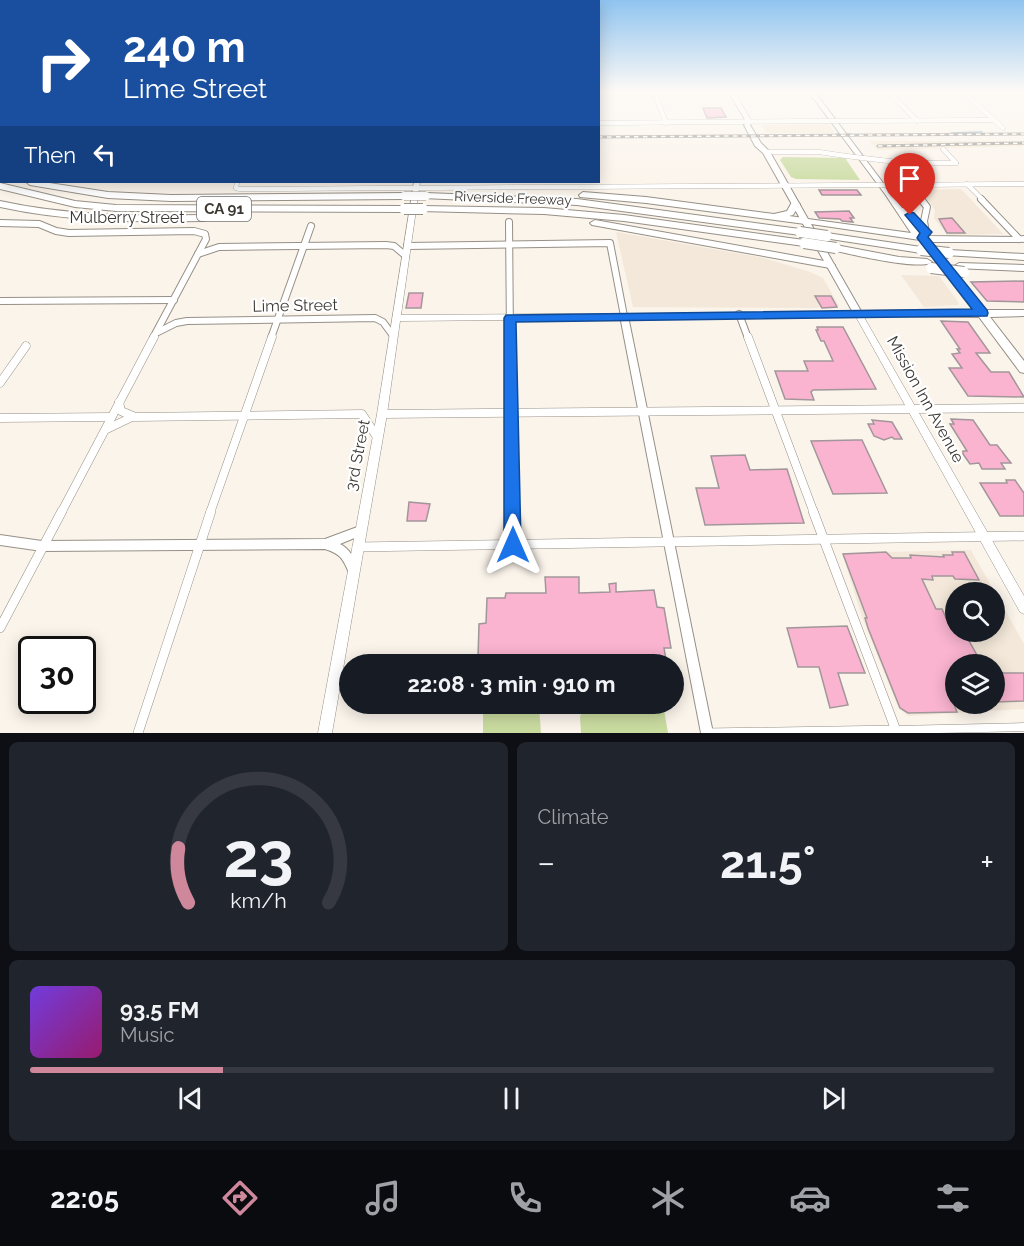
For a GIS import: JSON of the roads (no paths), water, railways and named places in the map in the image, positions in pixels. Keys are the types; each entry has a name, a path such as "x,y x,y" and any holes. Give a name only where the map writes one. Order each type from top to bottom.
{"highway":[{"name":"Riverside Freeway","path":"36,183 108,195 171,198 426,196 577,202 921,250 1024,257"},
{"path":"71,183 171,198"},
{"name":"Riverside Freeway","path":"0,186 66,202 116,208 544,211 624,218 804,243 899,260 917,266 929,265 961,269"},
{"path":"481,197 511,192 600,196 805,221"},
{"path":"0,204 45,213 141,219 319,214 391,209"},
{"path":"771,216 790,213 795,204"},
{"path":"544,211 573,219 830,266"},
{"path":"961,269 1024,268"},
{"path":"961,269 1024,276"}],"main road":[{"name":"Mission Inn Avenue","path":"747,125 758,144 764,149 913,408 1024,608"},
{"path":"837,125 888,193 924,235 1024,369"},
{"name":"3rd Street","path":"325,733 382,414 416,184"},
{"path":"888,193 913,231 938,240 1021,239"},
{"path":"893,234 905,228 901,214"},
{"path":"805,221 893,234 924,235"},
{"path":"397,318 1024,313"}],"street":[{"path":"1001,125 1004,128"},
{"path":"764,149 819,152 895,162 956,163 943,149"},
{"path":"895,162 927,207 924,235"},
{"path":"236,185 911,185 1024,182"},
{"path":"966,183 1021,239"},
{"path":"509,222 513,545"},
{"name":"Mulberry Street","path":"0,223 39,224 56,231 69,233 194,231 205,234 206,239 0,628"},
{"path":"138,733 199,544 311,226"},
{"path":"206,239 219,247"},
{"path":"407,246 610,243 706,733 896,732 1024,728"},
{"path":"198,254 219,247 386,245 394,246 406,256"},
{"path":"0,301 172,303 179,319 187,321"},
{"path":"739,314 896,732"},
{"name":"Lime Street","path":"156,333 167,326 187,321 375,318 383,321 394,338"},
{"path":"0,383 26,346"},
{"path":"119,402 121,411 135,417"},
{"path":"382,414 1024,408"},
{"path":"103,432 112,425 135,417 362,414 377,437"},
{"path":"0,418 111,417"},
{"path":"325,544 360,531"},
{"path":"357,547 1024,536"},
{"path":"0,540 42,546 325,544 344,551 353,569"}],"waterway":[{"path":"951,133 982,132"},
{"path":"836,134 851,134"}],"railway":[{"path":"600,137 1024,134"},
{"path":"878,146 1024,143"}]}
